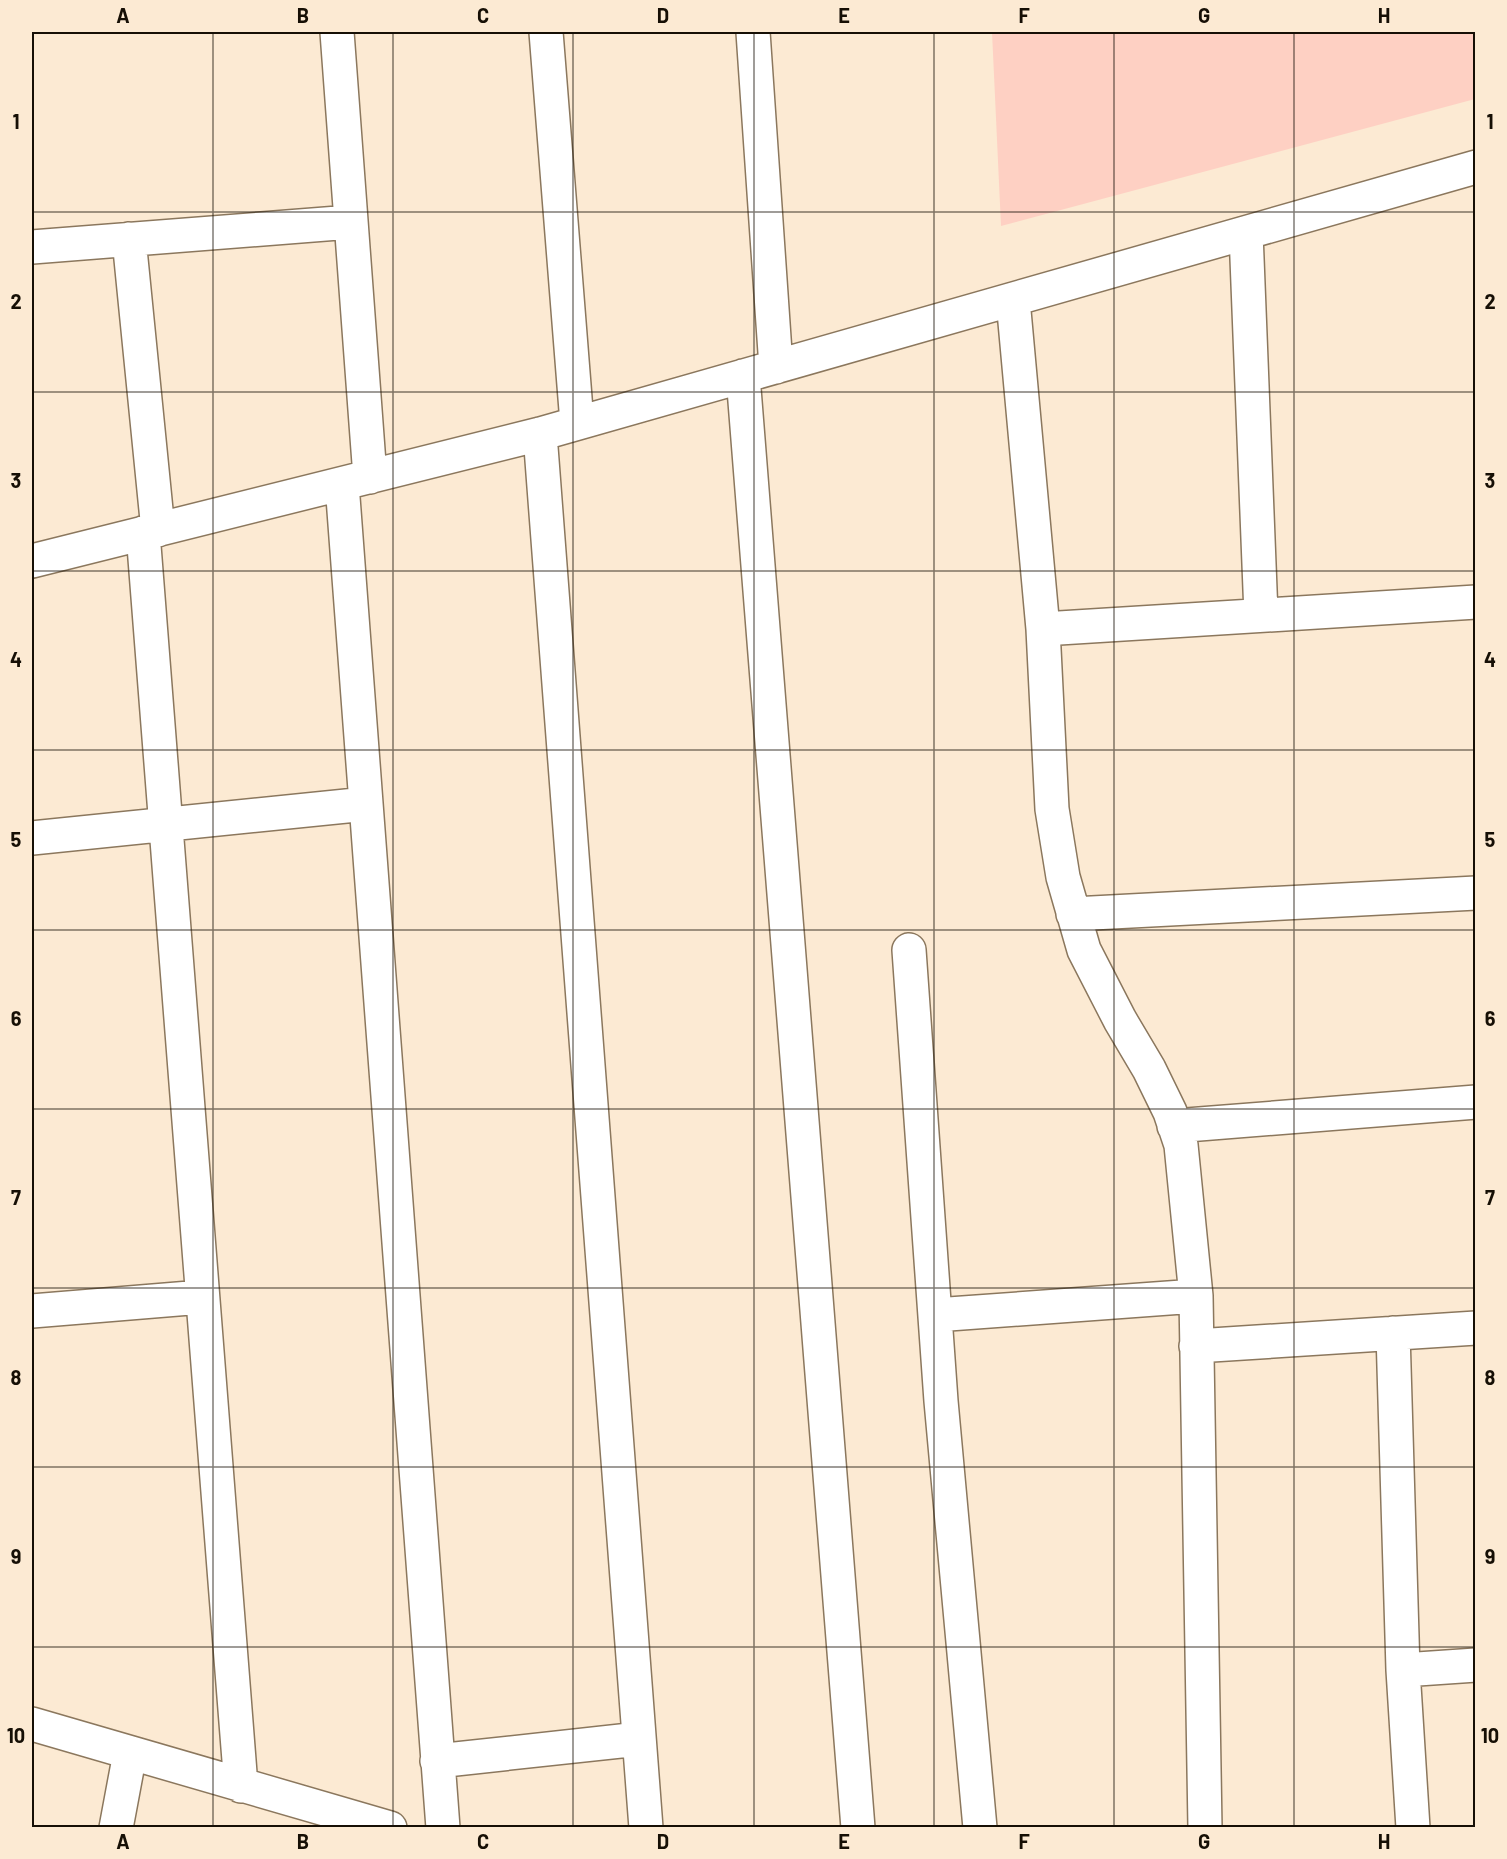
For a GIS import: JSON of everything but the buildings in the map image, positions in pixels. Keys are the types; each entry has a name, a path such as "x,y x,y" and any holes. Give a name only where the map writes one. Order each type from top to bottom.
{"street":[{"path":"337,32 351,222 366,804 443,1827"},
{"path":"546,32 577,423"},
{"path":"753,32 776,367"},
{"path":"32,561 540,434 1476,167"},
{"path":"32,247 351,222"},
{"path":"1246,233 1261,615"},
{"path":"129,239 151,532 166,824 240,1786"},
{"path":"1012,300 1043,628 1052,808 1063,877 1084,950 1120,1020 1149,1068 1180,1145 1196,1296 1205,1827"},
{"path":"743,376 858,1827"},
{"path":"540,434 646,1827"},
{"path":"1043,628 1476,602"},
{"path":"32,838 366,804"},
{"path":"1073,914 1476,893"},
{"path":"909,950 935,1315 980,1827"},
{"path":"1174,1126 1476,1102"},
{"path":"935,1315 1196,1296"},
{"path":"32,1311 202,1297"},
{"path":"1196,1346 1476,1328"},
{"path":"1393,1334 1403,1671 1413,1827"},
{"path":"1403,1671 1476,1665"},
{"path":"32,1724 240,1786 308,1817 390,1827"},
{"path":"437,1761 639,1739"},
{"path":"116,1827 130,1753"}],"shaded area":[{"path":"992,32 1475,32 1475,99 1001,226"}]}
